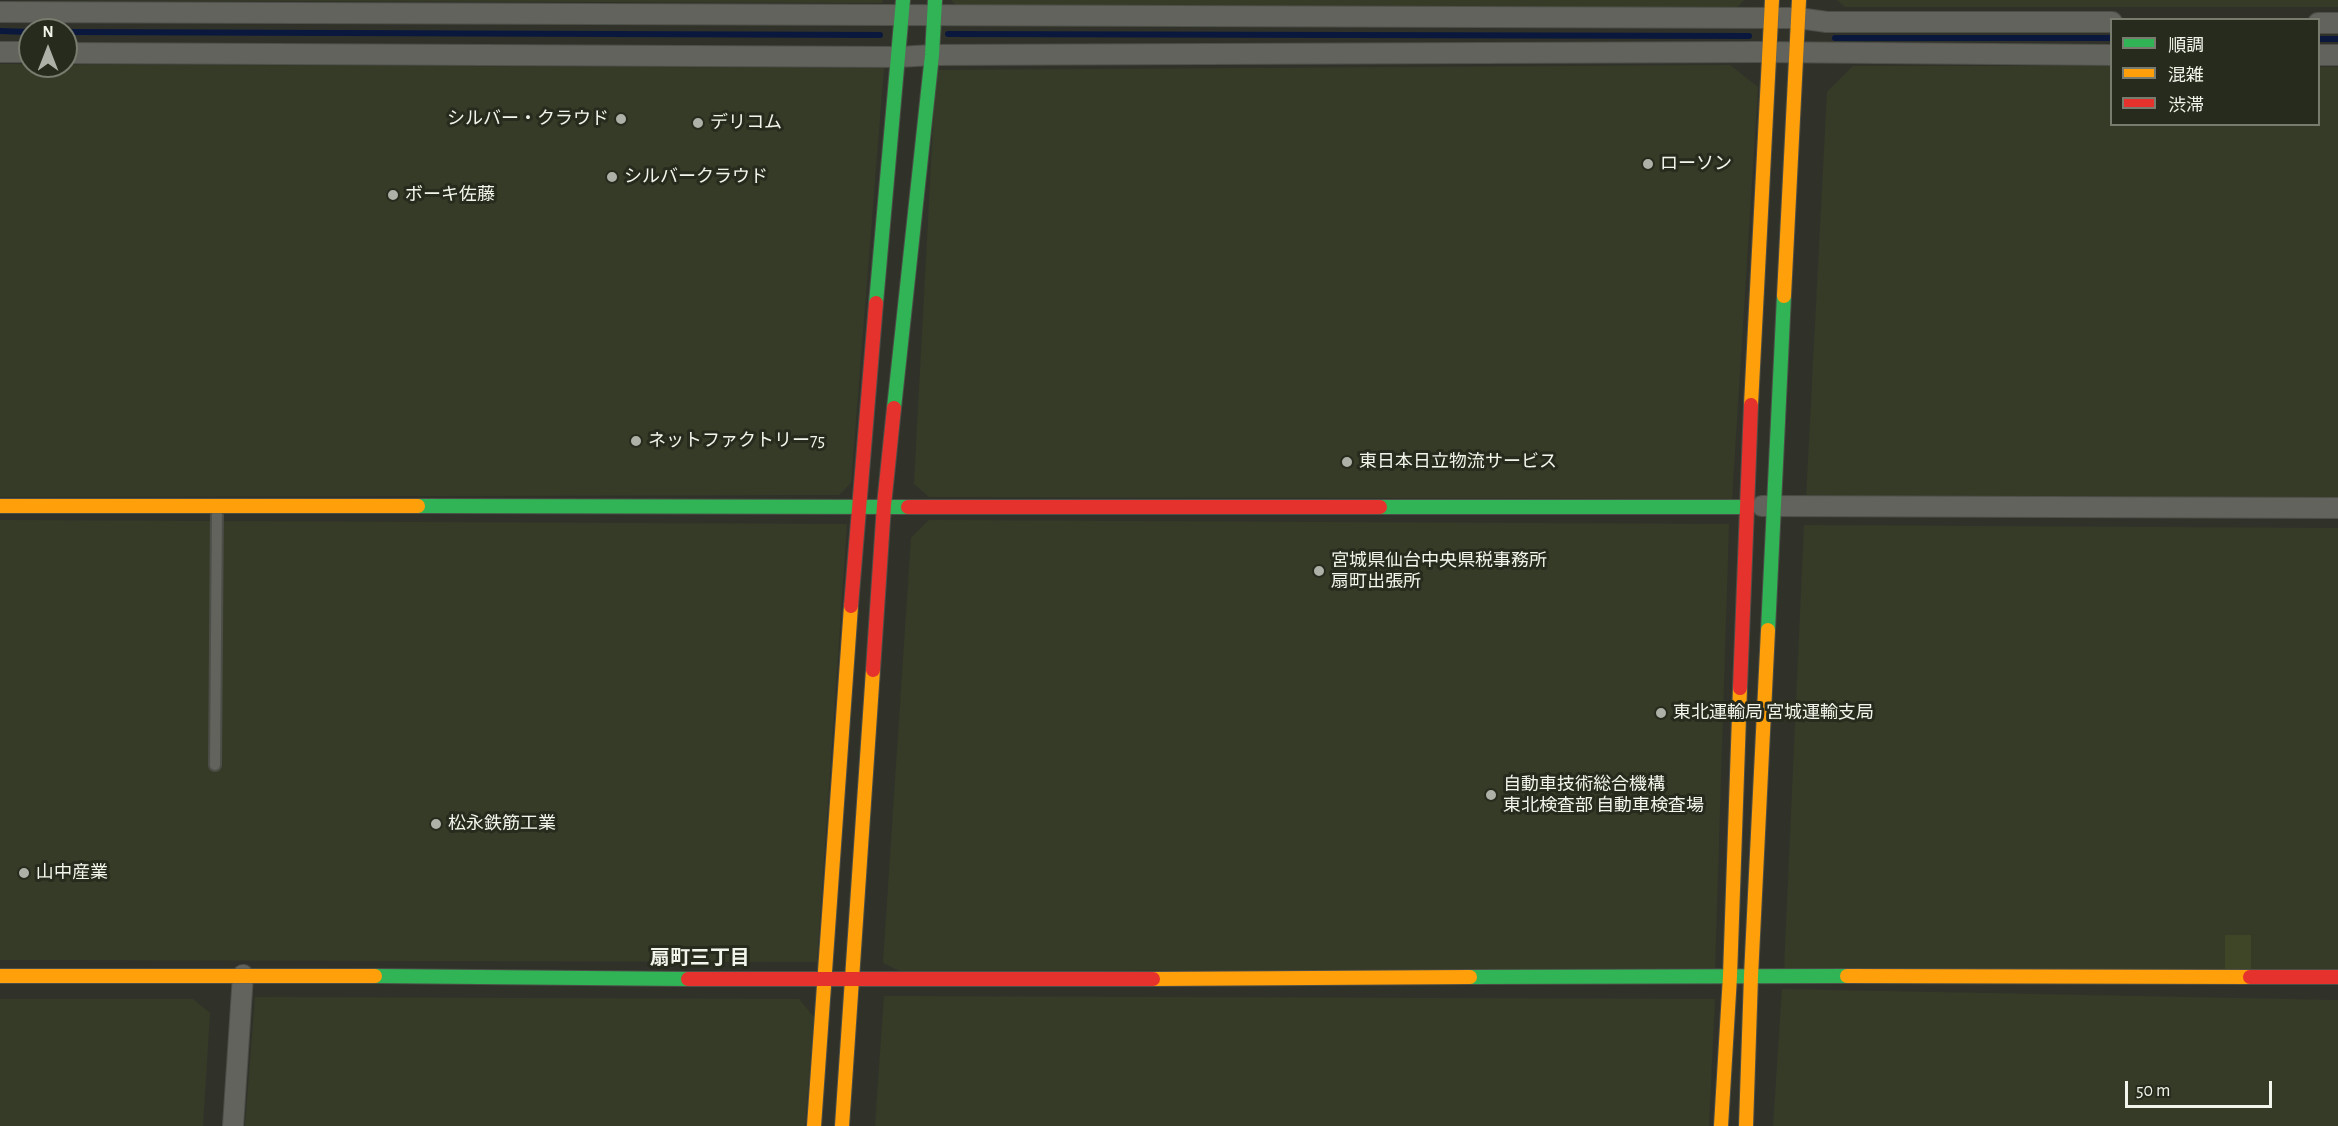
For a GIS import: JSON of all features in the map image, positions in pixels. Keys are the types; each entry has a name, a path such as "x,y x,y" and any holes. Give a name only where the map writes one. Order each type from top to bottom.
{"street":[{"path":"814,1126 858,505 903,8"},
{"path":"0,12 903,8 1799,9 1827,22 2110,22"},
{"path":"842,1126 884,505 932,55 934,8"},
{"path":"1721,1126 1730,976 1746,507 1772,9"},
{"path":"1746,1126 1799,9"},
{"path":"2320,23 2338,23"},
{"path":"0,52 18,52"},
{"path":"78,52 899,57 932,55 1770,53 2110,55"},
{"path":"2320,55 2338,55"},
{"path":"0,506 2338,508"},
{"path":"233,1126 243,975"},
{"path":"0,976 243,975 852,980 1730,976 2338,977"}],"lane":[{"path":"215,765 217,505"}],"shaded area":[{"path":"0,0 883,0 882,3"},
{"path":"951,0 1744,0 1737,8 959,8"},
{"path":"1837,0 2338,0 2338,7 1845,7"},
{"path":"0,64 18,64 18,78 78,78 78,64 884,68 851,483 839,495 0,497"},
{"path":"1730,65 1758,87 1732,499 929,497 914,484 936,70"},
{"path":"1853,66 2110,66 2110,126 2320,126 2320,67 2338,67 2338,500 1806,499 1827,92"},
{"path":"0,520 847,524 817,962 0,960"},
{"path":"929,520 1729,524 1715,968 902,972 883,963 911,538"},
{"path":"1804,525 2338,528 2338,973 1784,970"},
{"path":"2225,935 2251,935 2251,969 2225,969"},
{"path":"1782,989 2338,1000 2338,1126 1773,1126"},
{"path":"884,996 1715,999 1709,1126 875,1126"},
{"path":"255,997 799,999 814,1017 805,1126 245,1126"},
{"path":"0,999 193,999 210,1013 203,1126 0,1126"}],"waterway":[{"path":"0,31 18,32"},
{"path":"78,32 880,35"},
{"path":"948,34 1749,36"},
{"path":"1835,38 2110,38"},
{"path":"2320,39 2338,39"}],"traffic: fast":[{"path":"876,303 903,0"},
{"path":"894,408 932,55 935,0"},
{"path":"1768,630 1784,296"},
{"path":"418,506 908,507"},
{"path":"1380,507 1746,507"},
{"path":"375,976 688,979"},
{"path":"1470,977 1847,976"}],"traffic: slow":[{"path":"1751,405 1772,0"},
{"path":"1784,296 1799,0"},
{"path":"0,506 418,506"},
{"path":"814,1126 851,606"},
{"path":"1746,1126 1768,630"},
{"path":"842,1126 873,670"},
{"path":"1721,1126 1730,976 1740,688"},
{"path":"0,976 375,976"},
{"path":"1847,976 2250,977"},
{"path":"1153,979 1470,977"}],"traffic: jam":[{"path":"851,606 876,303"},
{"path":"1740,688 1751,405"},
{"path":"873,670 884,505 894,408"},
{"path":"908,507 1380,507"},
{"path":"2250,977 2338,977"},
{"path":"688,979 1153,979"}],"place":[{"name":"シルバー・クラウド","path":"621,119"},
{"name":"デリコム","path":"698,123"},
{"name":"ローソン","path":"1648,164"},
{"name":"シルバークラウド","path":"612,177"},
{"name":"ボーキ佐藤","path":"393,195"},
{"name":"ネットファクトリー75","path":"636,441"},
{"name":"東日本日立物流サービス","path":"1347,462"},
{"name":"宮城県仙台中央県税事務所 扇町出張所","path":"1319,571"},
{"name":"東北運輸局 宮城運輸支局","path":"1661,713"},
{"name":"自動車技術総合機構 東北検査部 自動車検査場","path":"1491,795"},
{"name":"松永鉄筋工業","path":"436,824"},
{"name":"山中産業","path":"24,873"}],"district":[{"name":"扇町三丁目","path":"700,958"}]}
